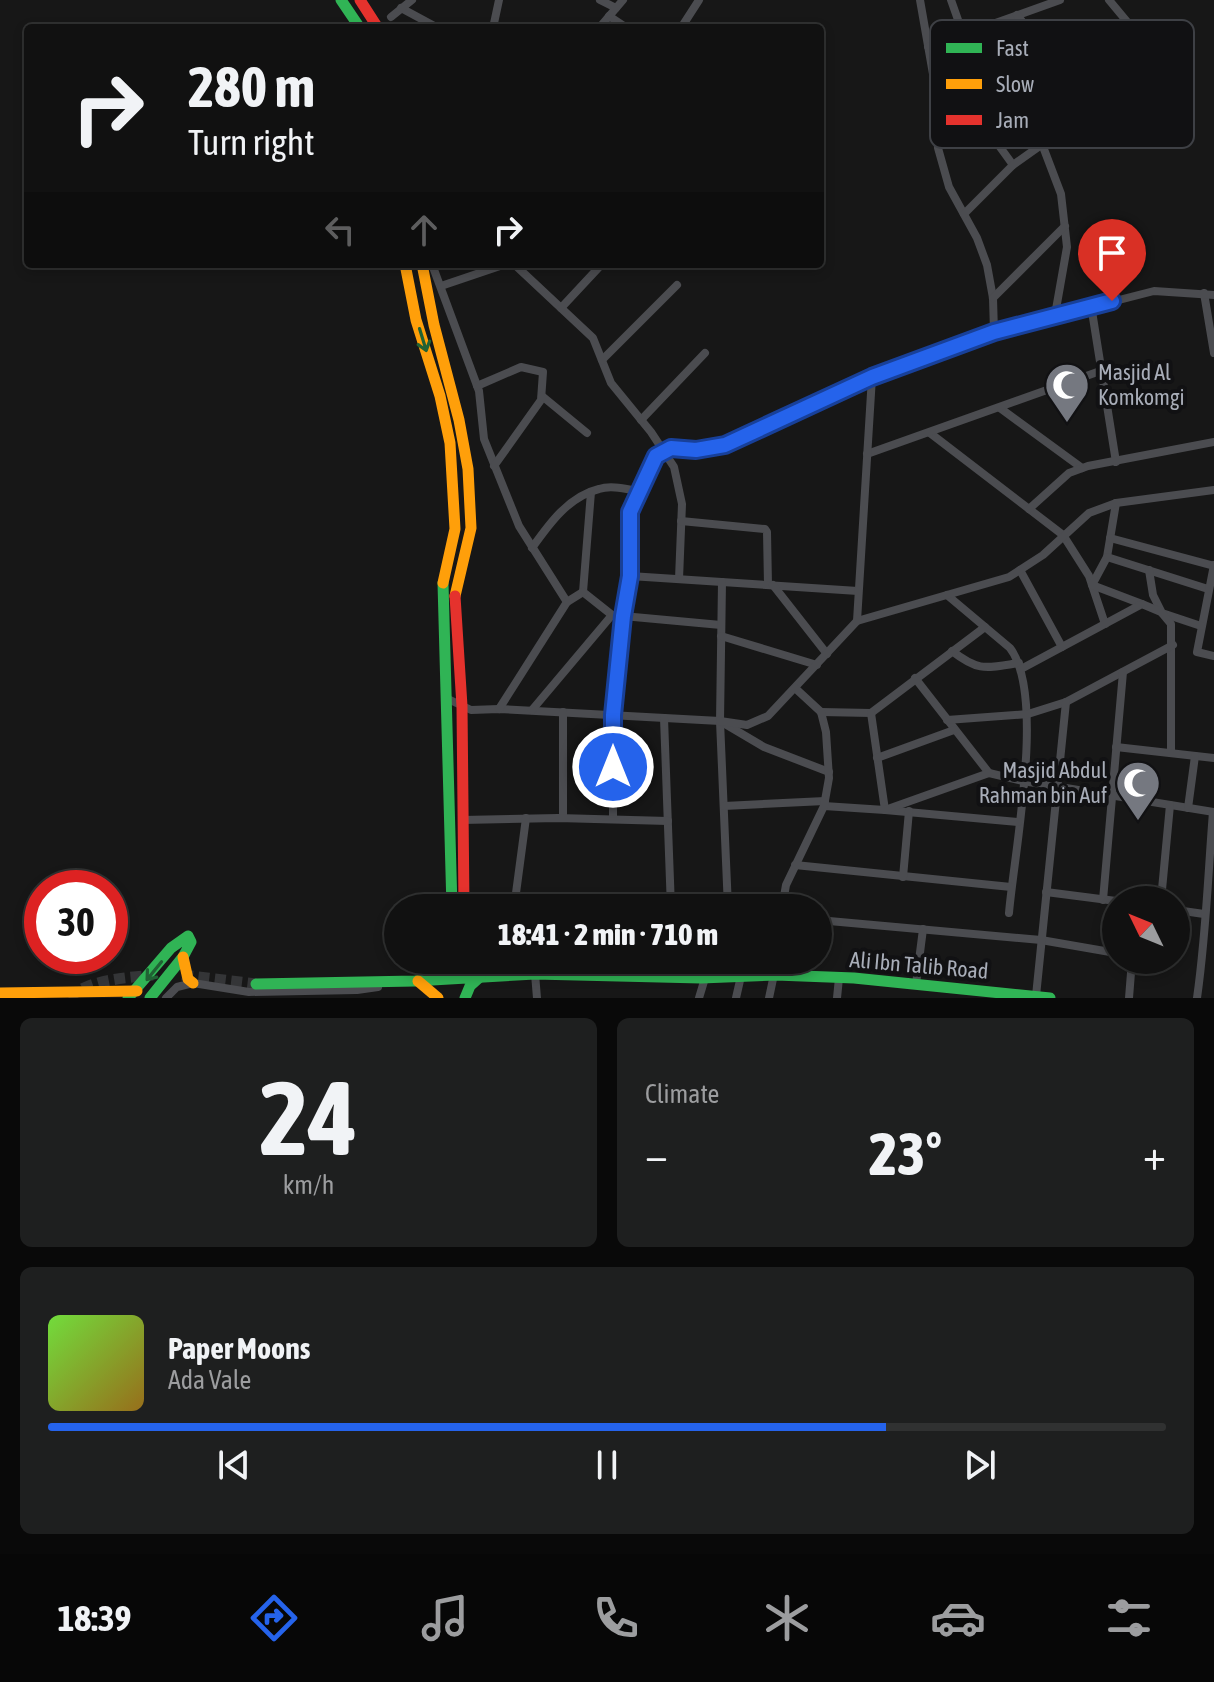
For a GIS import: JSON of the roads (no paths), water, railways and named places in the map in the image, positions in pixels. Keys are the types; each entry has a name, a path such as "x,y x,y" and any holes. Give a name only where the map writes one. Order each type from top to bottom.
{"main road":[{"path":"341,0 357,24"},
{"path":"360,0 376,24"},
{"path":"406,268 416,320 440,396 450,443 455,529 443,583 452,894"},
{"path":"423,268 433,322 454,394 469,474 471,519 468,548 455,596 462,706 464,894"},
{"path":"0,993 133,994 177,941 188,936 191,942 183,957 150,998"},
{"path":"183,957 188,979 193,983"},
{"name":"Ali Ibn Talib Road","path":"256,984 416,981 535,974 705,978 776,975 916,984 1050,998"},
{"path":"465,998 470,986 480,977"},
{"path":"416,981 438,998"}],"street":[{"path":"391,17 412,0"},
{"path":"494,24 499,0"},
{"path":"600,0 619,4 602,24"},
{"path":"684,24 699,0"},
{"path":"920,0 930,58"},
{"path":"951,0 958,20"},
{"path":"1003,20 1060,0"},
{"path":"1109,0 1126,20"},
{"path":"401,8 431,24"},
{"path":"1017,15 1021,20"},
{"path":"609,16 621,24"},
{"path":"938,148 945,174 987,265 993,298 994,332"},
{"path":"1001,148 1013,165"},
{"path":"964,214 1013,165 1036,148"},
{"path":"1044,148 1061,194 1067,247 1055,315"},
{"path":"993,298 1065,226"},
{"path":"435,268 477,386 484,439 494,466 519,526 567,602"},
{"path":"441,286 494,268"},
{"path":"518,268 593,338 611,383 674,467 682,504 679,579"},
{"path":"561,308 598,268"},
{"path":"602,360 677,285"},
{"path":"613,819 613,715 630,576 630,512 656,456 671,448 696,450 725,445 872,377 994,332 1154,291 1209,294 1214,353"},
{"path":"1091,305 1116,462"},
{"path":"641,420 705,353"},
{"path":"477,386 521,367 543,372 542,396 494,466"},
{"path":"867,454 1103,370"},
{"path":"857,621 872,377"},
{"path":"542,396 587,433"},
{"path":"1000,408 1082,468"},
{"path":"930,433 1063,535 1092,585 1105,624"},
{"path":"1029,509 1069,473 1082,468 1214,442"},
{"path":"532,548 555,515 591,492 609,487 638,491"},
{"path":"446,698 481,711 532,710 747,725 768,716 857,621 1009,577 1043,555 1089,513 1116,503 1214,490"},
{"path":"583,592 591,492"},
{"path":"1092,585 1107,557 1116,503"},
{"path":"681,521 765,529 770,585 827,654"},
{"path":"1110,538 1214,565 1197,652 1214,656"},
{"path":"1107,557 1208,589"},
{"path":"1020,570 1062,647"},
{"path":"1149,570 1153,595 1171,624 1171,753"},
{"path":"630,576 858,591"},
{"path":"722,582 720,721 727,894"},
{"path":"1092,585 1201,626"},
{"path":"499,709 567,602 583,592"},
{"path":"583,592 612,615 721,625"},
{"path":"947,595 1010,648 1020,666 1028,714 1009,913"},
{"path":"952,651 971,666 1020,666 1142,604"},
{"path":"532,710 612,615"},
{"path":"821,712 871,713 985,627"},
{"path":"721,636 817,665"},
{"path":"947,720 1028,714 1066,702 1173,645"},
{"path":"1104,886 1123,672"},
{"path":"915,678 989,773"},
{"path":"784,894 824,803 829,772 821,712 795,688"},
{"path":"1036,996 1066,702"},
{"path":"563,712 563,818"},
{"path":"871,713 885,810"},
{"path":"664,718 671,894"},
{"path":"720,721 764,747 829,772"},
{"path":"877,758 954,730"},
{"path":"1116,747 1214,758"},
{"path":"1188,808 1195,756"},
{"path":"885,810 989,773 1214,812 1211,869 1204,914 1210,941 1197,998"},
{"path":"724,806 824,803 1018,822"},
{"path":"1162,886 1170,805"},
{"path":"903,877 909,811"},
{"path":"516,894 526,818"},
{"path":"462,820 563,818 668,821"},
{"path":"795,865 1011,887"},
{"path":"1046,892 1102,900"},
{"path":"1190,912 1204,914"},
{"path":"832,921 1041,940 1102,951"},
{"path":"916,984 923,929"},
{"path":"535,974 537,998"},
{"path":"1129,998 1131,974"},
{"path":"769,998 776,975"},
{"path":"736,998 741,976"},
{"path":"699,998 705,978"},
{"path":"837,998 839,978"},
{"path":"166,998 177,987 193,983 293,995 416,981"}],"tunnel":[{"path":"69,998 97,983 153,975"},
{"path":"182,975 256,984"}],"place":[{"name":"Masjid Al Komkomgi","path":"1067,424"},
{"name":"Masjid Abdul Rahman bin Auf","path":"1138,822"}]}
